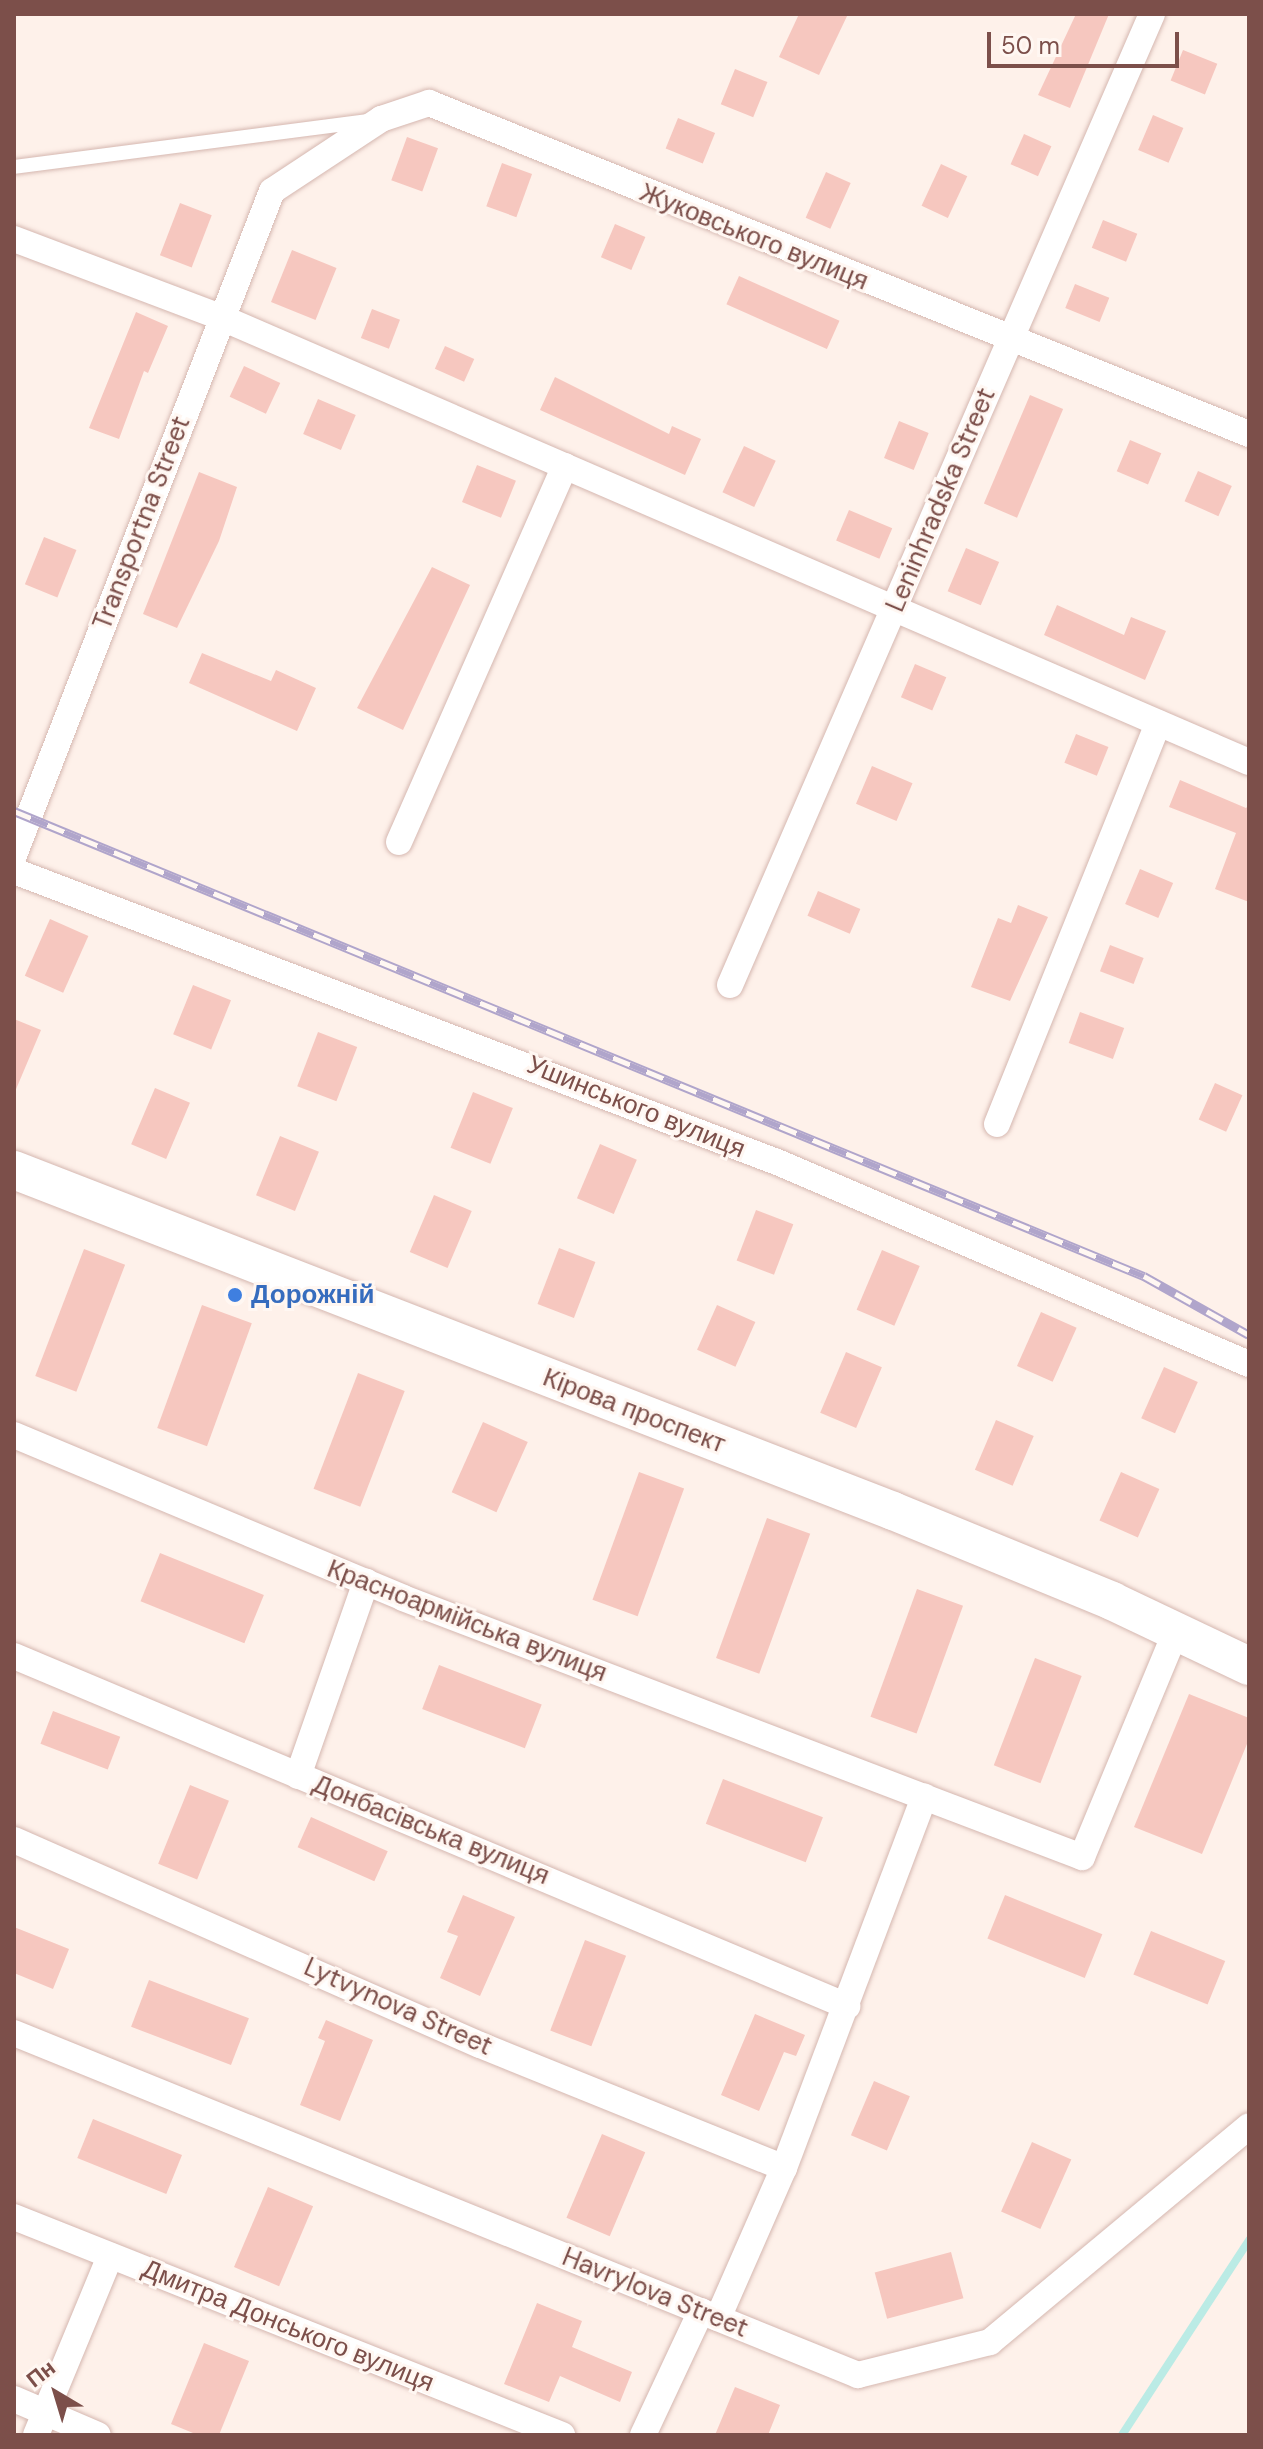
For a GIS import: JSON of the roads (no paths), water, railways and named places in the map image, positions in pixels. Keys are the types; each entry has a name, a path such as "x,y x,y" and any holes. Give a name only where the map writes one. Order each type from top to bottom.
{"street":[{"name":"Leninhradska Street","path":"730,985 1152,14"},
{"name":"Жуковського вулиця","path":"272,191 381,119 429,103 1249,434"},
{"name":"Transportna Street","path":"14,855 220,317 272,191"},
{"path":"14,239 220,317 1249,762"},
{"path":"399,842 565,466"},
{"path":"997,1124 1158,723"},
{"name":"Ушинського вулиця","path":"14,871 777,1162 1249,1364"},
{"name":"Кірова проспект","path":"14,1170 893,1511 1176,1631 1249,1666"},
{"name":"Красноармійська вулиця","path":"14,1435 366,1582 1082,1857 1176,1631"},
{"path":"298,1776 366,1582"},
{"name":"Донбасівська вулиця","path":"14,1656 847,2006"},
{"path":"643,2435 784,2168 924,1797"},
{"name":"Lytvynova Street","path":"14,1840 480,2045 784,2168"},
{"name":"Havrylova Street","path":"14,2033 858,2375 990,2342 1249,2126"},
{"name":"Дмитра Донського вулиця","path":"14,2217 562,2435"},
{"path":"41,2424 110,2256"},
{"path":"14,2399 41,2424 98,2435"}],"lane":[{"path":"14,167 381,119"}],"waterway":[{"path":"1122,2435 1249,2240"}],"railway":[{"path":"14,811 1144,1276 1249,1335"}],"place":[{"name":"Дорожній","path":"235,1295"}]}
